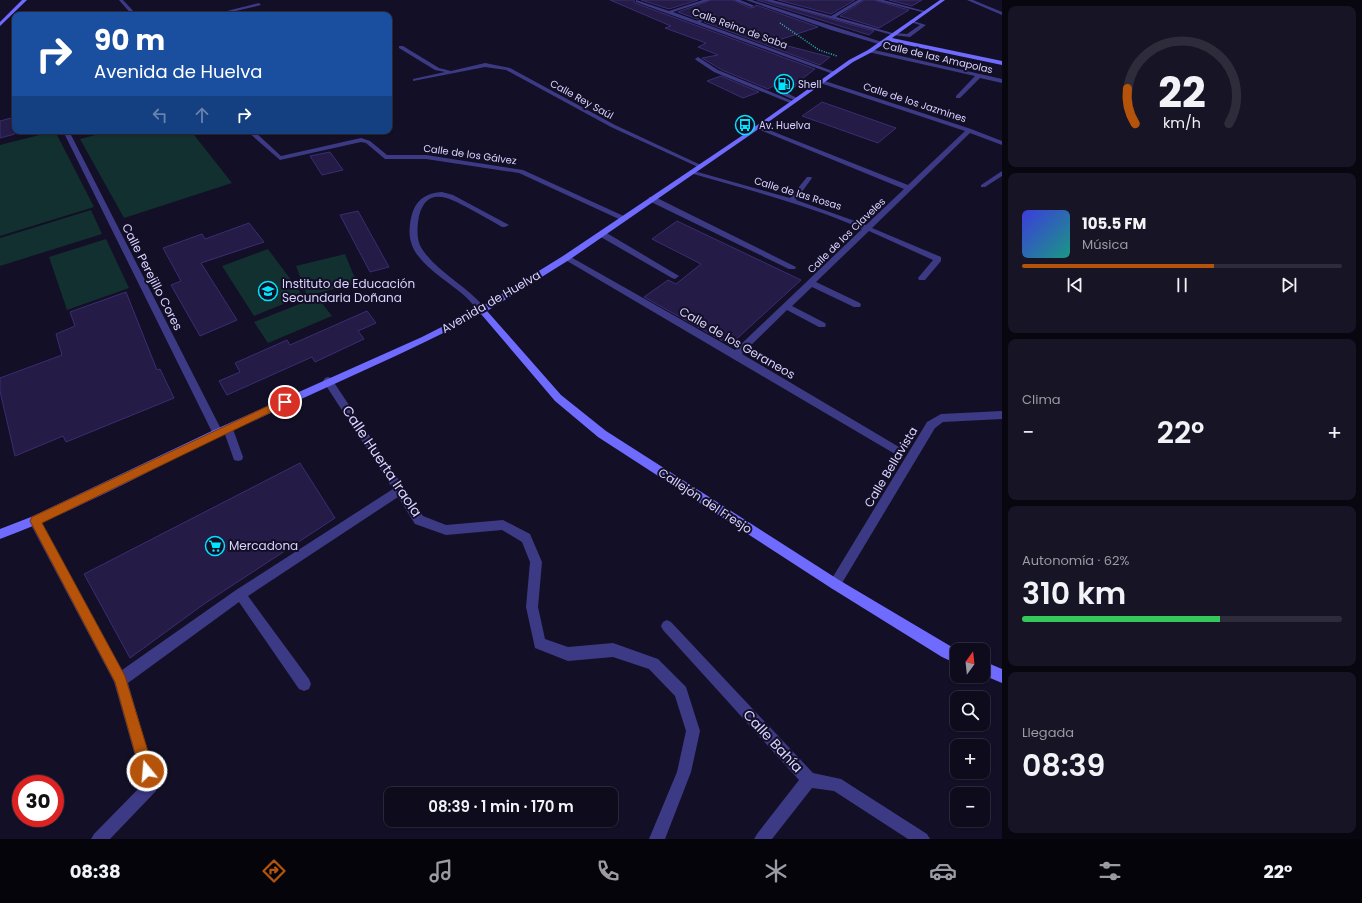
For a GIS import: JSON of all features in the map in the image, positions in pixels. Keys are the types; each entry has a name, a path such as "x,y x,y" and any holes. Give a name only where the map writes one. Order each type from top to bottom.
{"street":[{"path":"0,25 4,19 25,0"},
{"path":"121,0 131,12"},
{"path":"645,3 657,0"},
{"path":"669,12 708,0"},
{"path":"736,0 773,13 780,12"},
{"path":"748,0 780,12 888,39 1002,63"},
{"path":"767,0 832,17 888,39"},
{"path":"785,5 794,0"},
{"path":"832,17 861,0"},
{"path":"878,0 926,12"},
{"path":"943,0 949,0"},
{"name":"Avenida de Huelva","path":"0,534 35,521 218,433 425,339 482,310 602,234 851,61 870,51 943,0"},
{"path":"969,0 1002,14"},
{"name":"Calle Reina de Saba","path":"638,1 835,73"},
{"path":"849,2 855,3"},
{"path":"227,12 259,4"},
{"path":"696,22 713,16"},
{"name":"Calle Rey Saúl","path":"401,47 437,69 452,72"},
{"name":"Calle de las Amapolas","path":"870,51 1002,81"},
{"path":"698,59 716,71 794,101"},
{"name":"Calle Rey Saúl","path":"415,80 485,65 508,69 613,126 700,166"},
{"path":"958,97 978,76"},
{"name":"Calle de los Jazmines","path":"822,82 969,130 1002,143"},
{"path":"800,84 812,88"},
{"path":"778,88 778,91 794,101"},
{"path":"757,127 909,188"},
{"name":"Calle de los Claveles","path":"736,355 969,130"},
{"name":"Calle Perejillo Cores","path":"68,134 218,433"},
{"name":"Calle de los Gálvez","path":"253,134 280,158 361,140 368,142 385,157 426,157 521,171 624,218"},
{"name":"Calle de las Rosas","path":"692,172 792,201 868,227 938,260 922,278"},
{"path":"983,186 1002,173"},
{"path":"792,201 809,178"},
{"path":"482,310 471,297 424,257 415,243 413,230 419,206 425,199 433,195 442,194 451,196 505,225"},
{"path":"652,199 792,267"},
{"path":"602,234 675,276"},
{"name":"Calle de los Geraneos","path":"566,258 736,355 895,450"},
{"path":"811,283 857,305"},
{"path":"786,306 822,325"},
{"name":"Callejón del Fresjo","path":"482,310 558,398 602,434 835,584 950,654"},
{"name":"Calle Huerta Iraola","path":"328,382 419,520 446,530 503,525 526,538 536,562 532,607 540,642 568,654 613,650 653,664 681,692 693,731 684,772 657,839"},
{"name":"Calle Bellavista","path":"835,584 911,460 930,425 941,418 1002,415"},
{"path":"228,429 238,457"},
{"path":"120,680 240,594 400,490"},
{"path":"35,521 120,680 151,786 99,839"},
{"path":"240,594 304,684"},
{"name":"Calle Bahía","path":"667,626 809,780 836,784 922,839"},
{"path":"990,671 1002,676"},
{"path":"762,839 809,780"}],"path":[{"path":"773,13 768,16 819,50 851,61"}],"green space":[{"path":"43,134 57,134 94,207 0,236 0,145"},
{"path":"99,134 193,134 232,183 124,218 80,139"},
{"path":"91,210 102,234 0,266 0,238"},
{"path":"106,239 129,288 67,310 49,257"},
{"path":"268,249 303,296 254,316 222,266"},
{"path":"345,254 357,283 307,296 296,266"},
{"path":"317,297 332,316 268,343 254,322"}],"building":[{"path":"610,0 634,0 635,3 815,69 802,79 806,80 803,82 799,81 796,86 787,91 782,89 780,86 773,86 768,89 722,70 702,58 718,55 698,47 706,43 665,28 671,26"},
{"path":"641,0 698,0 669,9"},
{"path":"711,0 733,0 750,8 755,7 756,5 818,27 773,42 830,57 820,65 704,22 716,17 715,15 710,14 697,19 678,12"},
{"path":"757,0 764,0 874,31 869,35"},
{"path":"778,0 855,0 831,14"},
{"path":"864,0 874,0 909,10 879,28 840,16"},
{"path":"889,0 922,0 912,6"},
{"path":"721,76 759,92 743,98 707,81"},
{"path":"822,102 896,128 878,143 802,116"},
{"path":"12,118 12,134 15,134 0,138 0,121"},
{"path":"330,152 343,170 322,175 310,156"},
{"path":"358,211 389,267 370,272 340,215"},
{"path":"677,221 801,280 730,345 644,297 668,280 676,284 701,264 652,239"},
{"path":"249,223 264,242 201,263 237,320 200,336 171,285 181,281 163,248 202,234 205,239"},
{"path":"126,292 157,370 160,369 174,398 66,442 63,436 15,456 0,391 0,378 62,355 56,334 75,326 70,312"},
{"path":"367,311 376,323 358,331 364,339 315,362 312,357 227,395 219,381 240,372 235,363 287,340 290,345"},
{"name":"Mercadona","path":"300,463 335,518 204,604 130,658 84,574"}],"place":[{"name":"Shell","path":"784,84"},
{"name":"Av. Huelva","path":"745,125"},
{"name":"Instituto de Educación Secundaria Doñana","path":"268,291"},
{"name":"Mercadona","path":"215,546"}],"route":[{"path":"147,771 120,680 35,521 285,402"}]}
